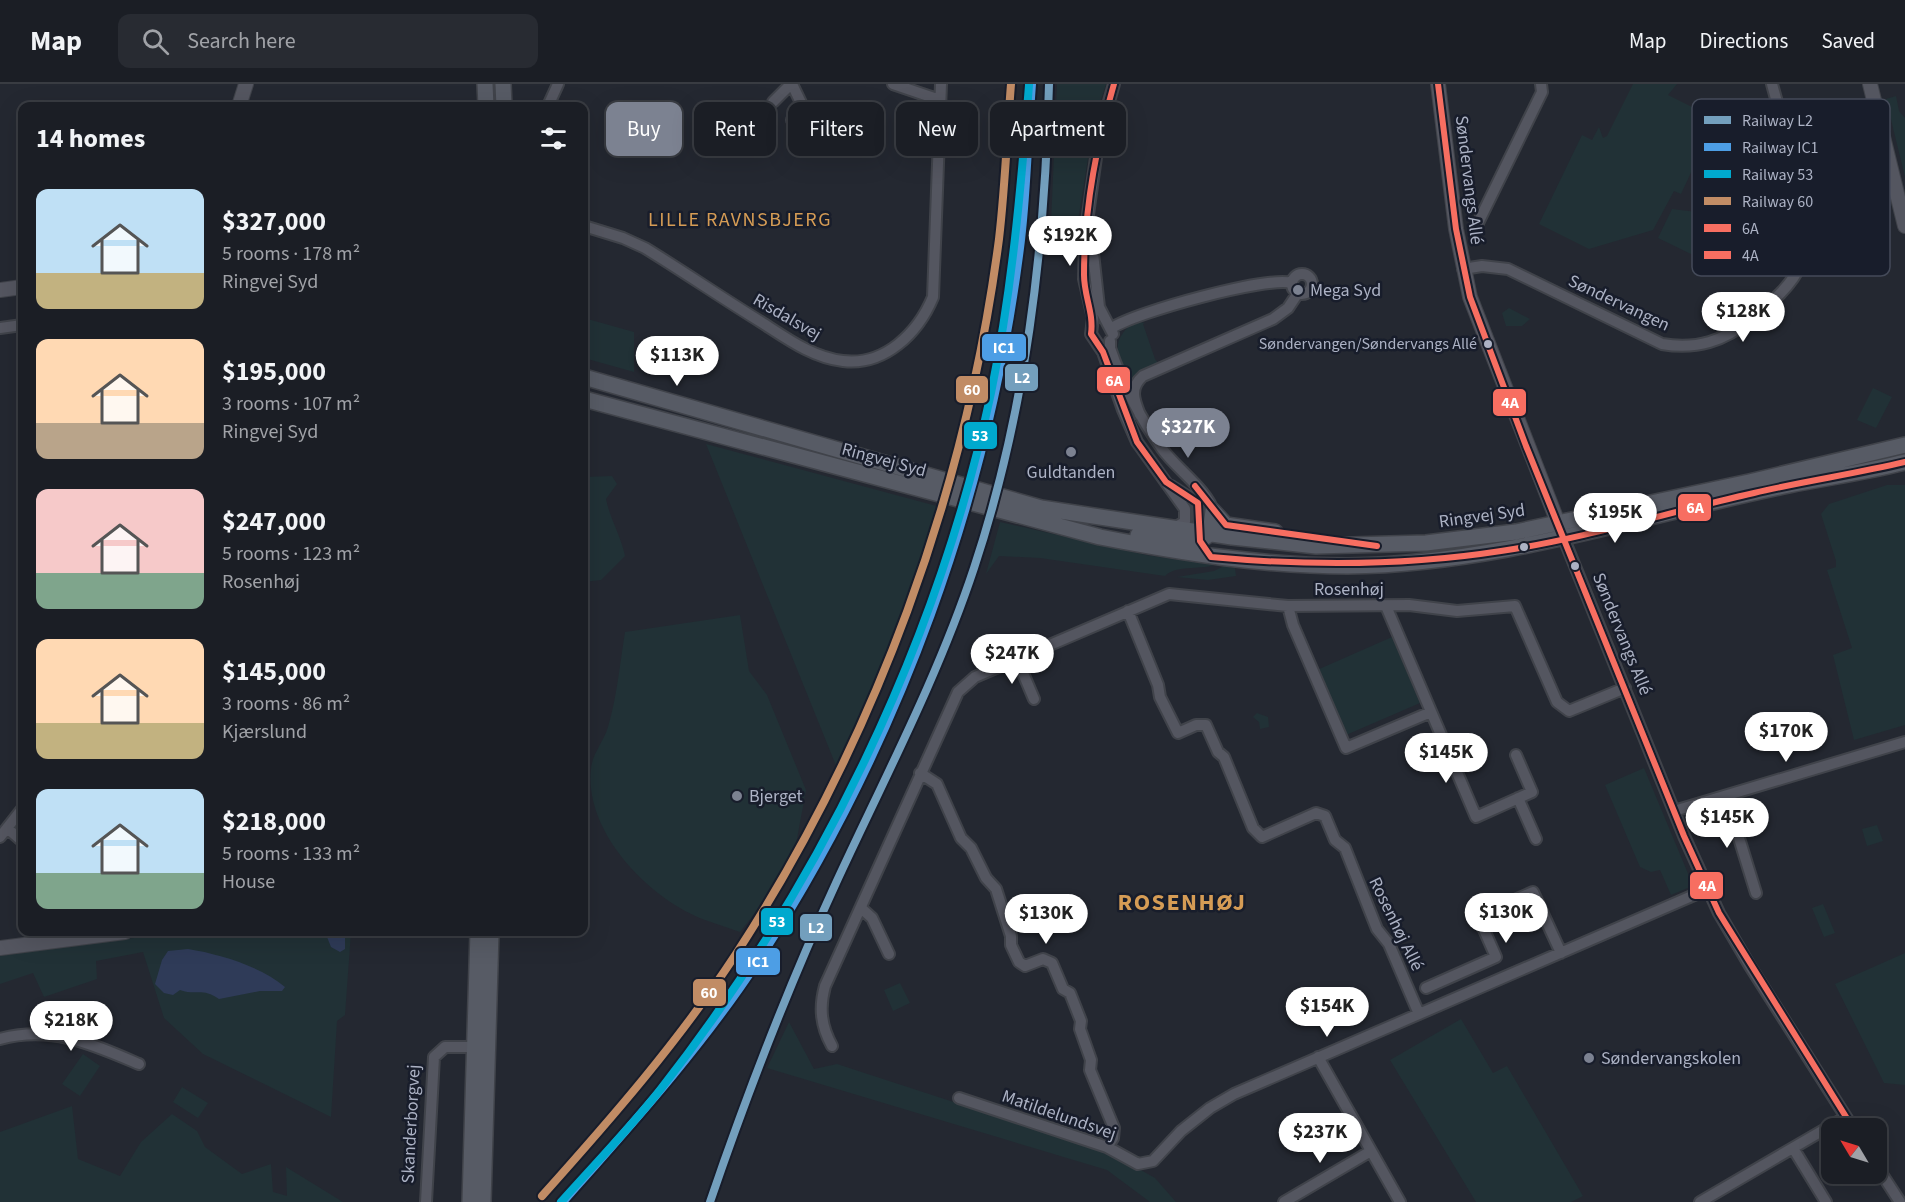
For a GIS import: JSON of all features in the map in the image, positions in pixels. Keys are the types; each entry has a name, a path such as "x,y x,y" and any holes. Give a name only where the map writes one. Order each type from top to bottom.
{"main road":[{"path":"485,84 486,102"},
{"path":"503,84 504,102"},
{"name":"Ringvej Syd","path":"588,380 613,385 1041,508 1203,536 1283,543 1367,547 1468,539 1558,523 1749,482 1905,445"},
{"name":"Ringvej Syd","path":"588,400 1100,537 1211,557 1272,563 1349,566 1463,556 1564,539 1790,484 1905,462"},
{"path":"1034,520 1188,542 1203,536 1213,511"},
{"path":"1213,511 1221,522 1228,525 1317,537 1367,547"},
{"path":"478,936 483,1202"},
{"path":"470,1202 491,936"}],"street":[{"path":"240,102 246,84"},
{"path":"550,102 558,84"},
{"path":"772,102 791,84 800,102"},
{"path":"893,84 940,100"},
{"name":"Risdalsvej","path":"588,227 623,237 645,248 809,351 843,362 877,357 906,338 927,312 933,297 941,84"},
{"path":"1114,84 1099,136 1088,211 1084,279 1093,318 1091,337 1104,352 1133,434 1186,511 1185,522 1173,529"},
{"name":"Søndervangs Allé","path":"1438,84 1463,269 1486,342 1674,811 1708,889 1750,966 1846,1117"},
{"path":"1478,223 1542,92 1541,84"},
{"name":"Søndervangen","path":"1772,84 1776,99"},
{"path":"1870,84 1874,99"},
{"path":"1890,165 1905,226"},
{"path":"1088,211 1099,307 1113,335 1110,348 1124,386 1140,415 1179,471 1207,497 1213,511"},
{"name":"Søndervangen","path":"1463,269 1482,266 1508,269 1662,344 1689,346 1708,343 1728,335 1769,305 1793,276"},
{"path":"1092,327 1098,322 1109,325 1140,314 1269,282 1295,288 1288,308 1273,319 1143,376 1135,384 1133,393 1140,415"},
{"path":"0,290 18,288"},
{"path":"0,328 18,326"},
{"path":"1098,344 1110,341"},
{"path":"1166,482 1198,503 1203,536 1211,557"},
{"name":"Rosenhøj","path":"832,1046 824,1031 821,999 825,986 920,773 963,685 975,676 1169,594 1288,606 1409,605 1456,611 1515,606 1557,702 1563,708 1569,711 1625,688"},
{"path":"1288,606 1293,625 1346,748 1431,712"},
{"path":"1386,606 1476,817 1532,792 1516,754"},
{"name":"Rosenhøj Allé","path":"1128,611 1158,685 1160,697 1178,733 1196,725 1206,725 1218,752 1224,757 1253,828 1262,837 1316,813 1324,816 1335,840 1345,848 1377,930 1389,944 1419,1014"},
{"path":"1017,659 1034,699"},
{"path":"1674,811 1905,742"},
{"path":"920,773 937,784 961,838 971,849 986,878 996,889 1011,936 1011,945 1019,962 1025,966 1043,959 1052,963 1063,989 1070,993 1081,1021 1080,1029 1091,1060 1090,1070 1114,1128 1113,1137 1107,1148"},
{"path":"1726,796 1756,893"},
{"path":"1518,798 1536,839"},
{"path":"18,814 4,832 18,837"},
{"name":"Matildelundsvej","path":"959,1098 1107,1148 1138,1164 1146,1164 1210,1108 1234,1094 1708,889"},
{"path":"1426,988 1496,957 1478,916 1533,892 1560,953"},
{"path":"861,908 872,918 890,954"},
{"path":"0,948 88,936"},
{"path":"0,1039 26,1034 63,1035 139,1064"},
{"name":"Skanderborgvej","path":"426,1202 434,1057 445,1047 481,1047"},
{"path":"1318,1057 1400,1202"},
{"path":"1700,1202 1846,1117"},
{"path":"1792,1148 1826,1202"},
{"path":"1284,1202 1371,1151"},
{"path":"1887,1182 1900,1202"}],"shaded area":[{"path":"1057,84 1106,84 1100,102 1056,102"},
{"path":"1633,84 1677,84 1668,95 1692,107 1692,170 1681,194 1674,191 1653,230 1589,249 1539,224 1582,135 1592,140 1599,127 1603,138 1607,136"},
{"path":"1896,96 1899,111 1905,118 1905,177 1890,115 1890,99 1886,99"},
{"path":"1054,156 1088,156 1077,227 1051,223"},
{"path":"1672,209 1692,211 1692,255 1658,238"},
{"path":"1509,308 1530,319 1522,326 1506,326 1502,313"},
{"path":"588,319 634,332 634,372 588,359"},
{"path":"1135,321 1145,323 1143,324 1155,359 1159,364 1132,378 1126,366 1121,363 1118,345 1125,330"},
{"path":"1873,388 1892,397 1876,428 1857,420"},
{"path":"706,444 944,508 903,624 839,773"},
{"path":"612,476 617,484 606,499 625,556 601,580 588,582 588,477"},
{"path":"1887,485 1905,485 1905,725 1854,740 1833,655 1852,648 1827,570 1836,567 1836,561 1821,514 1829,504"},
{"path":"1000,522 1146,555 1214,565 1175,570 1165,576 1040,558 999,556 986,574"},
{"path":"1224,566 1235,568 1236,576 1208,580 1177,577 1214,571"},
{"path":"740,615 749,671 767,695 806,790 792,866 740,932 684,910 642,880 609,839 598,816 592,793 591,769 611,715 625,632"},
{"path":"1392,637 1420,703 1346,735 1317,670"},
{"path":"1257,713 1268,717 1269,727 1260,729 1259,722 1253,717"},
{"path":"1644,768 1692,883 1690,887 1671,895 1660,870 1651,872 1640,867 1605,785"},
{"path":"1877,825 1883,841 1867,846 1862,829"},
{"path":"1823,904 1835,933 1824,937 1812,908"},
{"path":"351,936 345,1015 337,1021 331,1117 203,1054 164,1018 143,952 96,961 97,979 44,997 33,973 0,984 0,956 141,937"},
{"path":"1905,953 1905,1085 1884,1083 1835,984"},
{"path":"900,983 910,1003 893,1011 884,990"},
{"path":"1461,1019 1493,1073 1507,1066 1583,1196 1571,1202 1476,1202 1390,1060"},
{"path":"789,1022 814,1069 837,1064 1110,1153 1155,1178 1176,1202 1150,1202 1107,1170 767,1068"},
{"path":"83,1054 100,1066 80,1096 62,1084"},
{"path":"182,1087 208,1103 198,1118 173,1102"},
{"path":"72,1106 78,1159 120,1176 141,1142 172,1114 197,1131 205,1147 242,1174 271,1164 273,1192 287,1196 286,1167 343,1202 0,1202 0,1132"}],"water":[{"path":"327,936 345,936 345,949 340,952 331,947"},
{"path":"188,949 239,962 264,973 285,987 282,991 260,991 219,999 204,992 180,990 173,995 164,993 155,984 162,960 168,951"}],"rail line":[{"name":"60","path":"542,1196 619,1109 668,1048 736,954 786,872 831,788 872,700 907,611 938,520 964,427 984,334 999,239 1011,84"},
{"name":"IC1","path":"563,1202 690,1054 759,960 809,878 855,792 895,705 931,615 961,523 987,430 1007,335 1021,240 1032,84"},
{"name":"L2","path":"710,1202 753,1081 801,962 944,649 960,609 992,509 1020,389 1030,329 1043,207 1049,84"},
{"name":"53","path":"561,1202 660,1090 718,1012 771,931 820,847 865,760 904,671 939,580 968,487 991,393 1010,278 1029,85"}],"transit line":[{"name":"6A","path":"1114,84 1097,155 1086,226 1084,275 1092,326 1091,334 1103,352 1137,442 1166,482 1198,503 1200,541 1211,557 1284,562 1356,563 1465,556 1533,546 1722,500 1905,462"},
{"name":"4A","path":"1438,84 1456,229 1470,297 1526,446 1684,836 1719,913 1847,1118"},
{"name":"6A","path":"1195,486 1226,525 1377,546"}],"place":[{"name":"Mega Syd","path":"1298,290"},
{"name":"Søndervangen/Søndervangs Allé","path":"1488,344"},
{"name":"Guldtanden","path":"1071,452"},
{"name":"Bjerget","path":"737,796"},
{"name":"Søndervangskolen","path":"1589,1058"}],"district":[{"name":"LILLE RAVNSBJERG","path":"740,220"},
{"name":"ROSENHØJ","path":"1182,902"}]}
